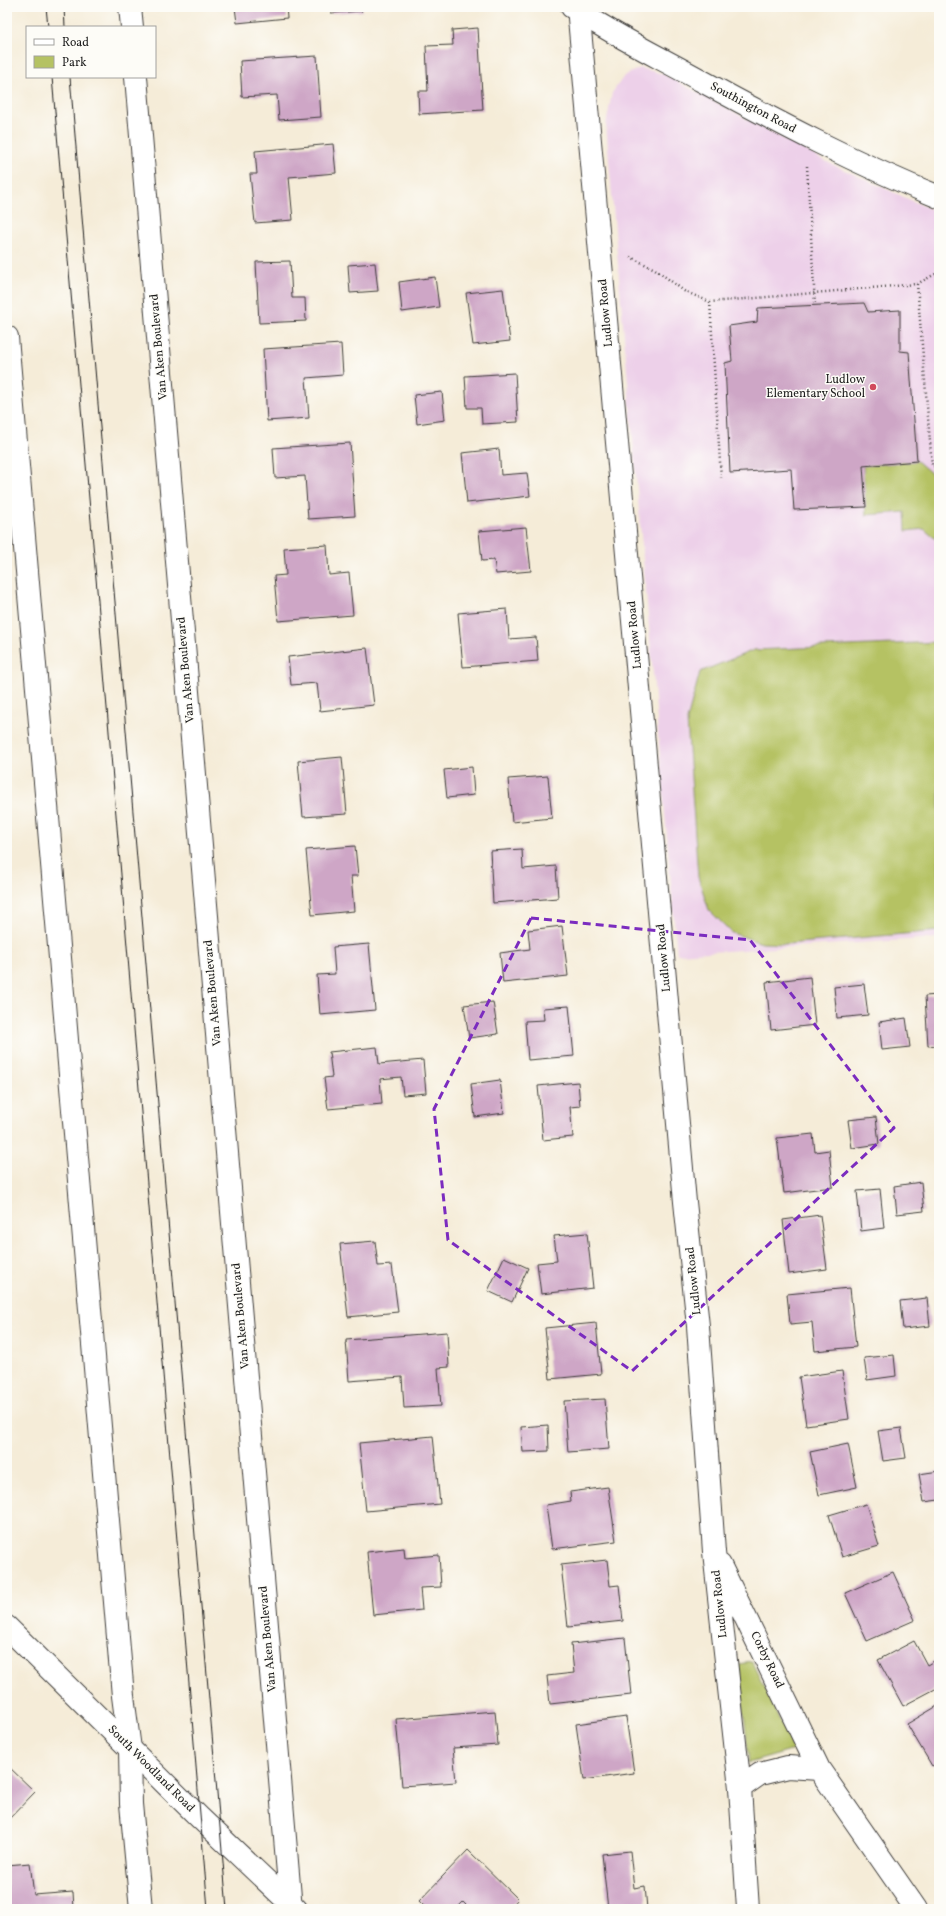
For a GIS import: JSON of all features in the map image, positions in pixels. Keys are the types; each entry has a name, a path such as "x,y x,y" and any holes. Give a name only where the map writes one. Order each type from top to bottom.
{"main road":[{"path":"130,7 132,26"},
{"name":"Southington Road","path":"576,8 658,57 805,136 886,176 939,197"},
{"name":"Ludlow Road","path":"576,8 685,1202 698,1326 714,1552 740,1788 748,1909"},
{"name":"Van Aken Boulevard","path":"136,78 292,1907"},
{"path":"7,336 123,1696 130,1749 131,1804 141,1909"},
{"name":"Corby Road","path":"714,1552 819,1769 916,1909"},
{"name":"South Woodland Road","path":"7,1627 292,1907"},
{"path":"740,1788 760,1774 788,1767 819,1769"}],"path":[{"path":"807,164 815,306"},
{"path":"630,257 655,269 684,291 710,302 917,284 939,272"},
{"path":"917,284 932,466 939,466"},
{"path":"710,302 721,478"}],"highlighted area":[{"path":"531,918 750,940 894,1128 632,1371 448,1240 434,1109"}],"shaded area":[{"path":"640,68 663,74 827,162 939,213 939,938 677,954 606,125 612,93 624,76"}],"green space":[{"path":"917,461 939,480 939,542 924,529 906,531 905,512 866,515 863,466"},
{"path":"939,642 939,931 787,944 762,943 732,933 709,910 698,877 687,720 700,672 754,650"},
{"path":"752,1662 794,1750 749,1763 739,1664"}],"building":[{"path":"235,7 286,7 287,18 237,23"},
{"path":"330,7 362,7 362,11 331,13"},
{"path":"478,28 483,110 419,114 418,91 428,91 426,46 453,45 452,30"},
{"path":"317,56 321,117 279,120 277,95 242,97 240,61"},
{"path":"333,144 336,173 289,177 293,220 255,223 250,174 257,174 255,151"},
{"path":"290,261 292,298 305,298 306,321 259,323 256,262"},
{"path":"375,263 378,291 350,293 348,265"},
{"path":"435,277 439,307 402,312 399,282"},
{"path":"503,289 510,341 473,345 466,293"},
{"path":"864,303 868,312 900,310 900,351 909,352 917,461 863,466 866,507 794,510 791,469 730,473 725,363 732,361 729,326 757,322 758,308"},
{"path":"341,344 343,375 306,378 309,418 267,421 263,349"},
{"path":"515,373 518,422 482,424 481,408 467,408 465,376"},
{"path":"442,392 445,420 417,424 414,395"},
{"path":"350,443 355,516 308,519 305,476 275,478 273,448"},
{"path":"499,449 501,475 527,473 530,496 467,503 462,453"},
{"path":"526,527 531,571 496,574 494,560 482,561 479,531"},
{"path":"327,545 329,575 349,573 353,615 278,621 274,576 286,575 284,548"},
{"path":"507,609 509,639 536,637 538,661 463,667 458,613"},
{"path":"367,648 374,705 320,711 317,683 291,685 288,657"},
{"path":"342,757 347,814 303,817 298,761"},
{"path":"472,767 474,795 447,798 444,770"},
{"path":"548,776 552,818 512,822 508,779"},
{"path":"355,846 358,876 351,876 354,911 312,915 306,850"},
{"path":"522,849 523,869 556,866 558,898 493,903 490,851"},
{"path":"562,926 568,976 503,983 500,953 530,949 528,930"},
{"path":"369,944 375,1010 320,1015 317,975 335,974 333,947"},
{"path":"810,977 815,1025 771,1030 766,982"},
{"path":"864,984 868,1015 837,1018 834,987"},
{"path":"939,995 939,1045 928,1046 925,996"},
{"path":"493,1002 498,1034 469,1038 464,1005"},
{"path":"569,1006 574,1056 528,1060 525,1021 544,1020 543,1008"},
{"path":"906,1018 910,1047 882,1050 879,1022"},
{"path":"377,1047 379,1064 423,1060 426,1093 403,1095 401,1077 380,1079 382,1104 328,1109 324,1078 332,1077 329,1052"},
{"path":"500,1080 504,1113 475,1117 471,1084"},
{"path":"578,1082 580,1106 570,1107 573,1137 543,1140 538,1086"},
{"path":"876,1117 879,1144 852,1148 848,1120"},
{"path":"813,1134 815,1152 829,1150 833,1187 784,1193 777,1138"},
{"path":"921,1182 924,1211 897,1214 894,1186"},
{"path":"880,1189 884,1228 861,1231 857,1191"},
{"path":"820,1215 827,1269 789,1274 783,1220"},
{"path":"587,1233 593,1288 541,1294 537,1263 557,1261 554,1236"},
{"path":"375,1241 378,1266 392,1265 398,1312 348,1317 340,1244"},
{"path":"504,1257 528,1268 512,1302 488,1291"},
{"path":"850,1288 856,1347 815,1351 812,1322 790,1324 787,1294"},
{"path":"927,1298 930,1326 903,1329 900,1301"},
{"path":"596,1323 601,1374 550,1379 545,1328"},
{"path":"447,1332 449,1367 438,1368 441,1406 404,1408 402,1377 349,1381 346,1340"},
{"path":"894,1355 896,1376 867,1380 864,1358"},
{"path":"842,1371 849,1419 806,1425 799,1377"},
{"path":"605,1399 609,1449 568,1452 564,1401"},
{"path":"548,1425 549,1451 523,1452 521,1427"},
{"path":"901,1428 906,1458 883,1461 878,1431"},
{"path":"433,1436 440,1504 366,1511 359,1443"},
{"path":"848,1444 857,1487 819,1495 810,1452"},
{"path":"939,1471 939,1500 924,1502 919,1474"},
{"path":"608,1487 616,1541 552,1549 546,1505 571,1501 570,1492"},
{"path":"866,1504 879,1546 842,1557 829,1515"},
{"path":"404,1548 405,1558 439,1555 441,1587 420,1588 422,1610 373,1615 367,1552"},
{"path":"607,1560 610,1586 619,1585 623,1621 568,1627 561,1565"},
{"path":"893,1572 915,1620 867,1641 845,1593"},
{"path":"625,1638 631,1695 550,1704 547,1676 574,1673 571,1644"},
{"path":"914,1641 927,1665 934,1661 939,1670 939,1687 903,1706 878,1660"},
{"path":"939,1705 939,1762 932,1766 907,1724"},
{"path":"495,1711 498,1745 453,1748 456,1782 402,1786 396,1719"},
{"path":"626,1717 634,1773 584,1780 576,1724"},
{"path":"7,1765 35,1792 7,1821"},
{"path":"468,1850 518,1899 509,1909 470,1909 463,1902 456,1909 427,1909 419,1901"},
{"path":"630,1851 634,1888 645,1886 647,1909 608,1909 602,1854"},
{"path":"30,1863 34,1895 73,1892 74,1909 7,1909 7,1865"}],"tram line":[{"path":"46,7 48,26"},
{"path":"64,7 65,26"},
{"path":"52,78 98,601 208,1909"},
{"path":"70,78 227,1909"}],"place":[{"name":"Ludlow Elementary School","path":"873,387"}]}
